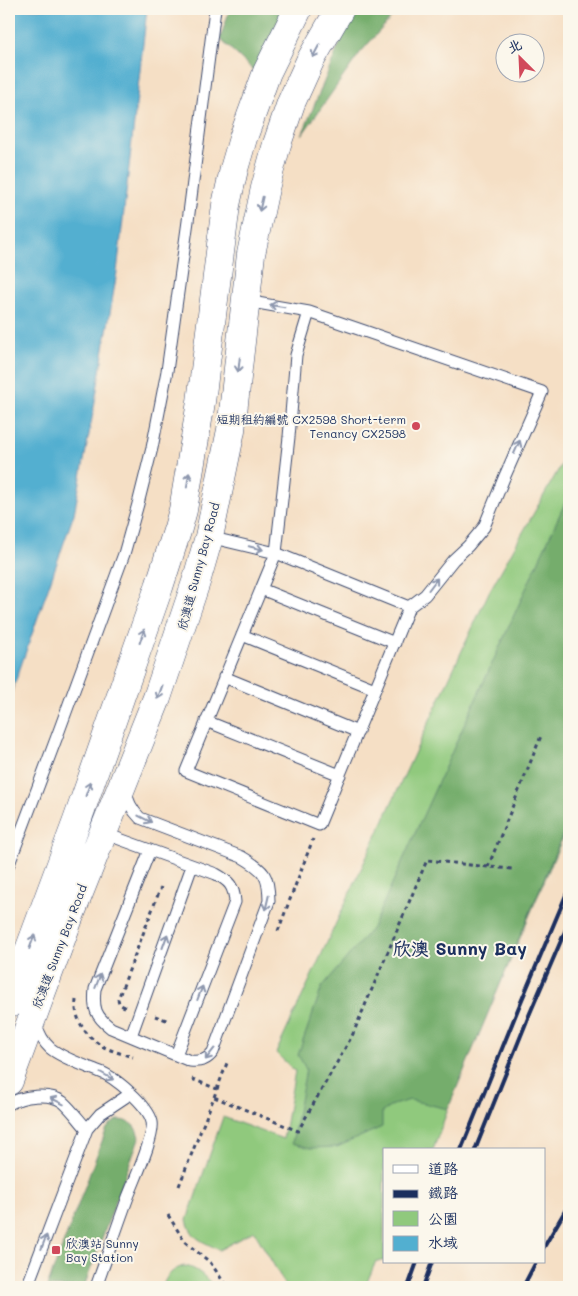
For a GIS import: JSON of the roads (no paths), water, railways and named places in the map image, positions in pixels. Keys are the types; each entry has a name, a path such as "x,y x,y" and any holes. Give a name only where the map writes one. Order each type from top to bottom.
{"main road":[{"name":"欣澳道 Sunny Bay Road","path":"9,1081 20,1010 77,821 160,587 183,510 201,402 226,205 234,170 267,72 298,9"},
{"name":"欣澳道 Sunny Bay Road","path":"20,1010 69,918 158,698 196,582 209,537 230,430 251,254 265,188 291,103 307,69 340,9"},
{"path":"178,528 209,537"}],"lane":[{"path":"9,864 124,554 150,457 168,371 215,9"},
{"path":"246,301 309,312 542,392 484,527 453,560 425,595 409,607 319,825 186,770 276,553 296,355 309,312"},
{"path":"209,537 276,553 409,607"},
{"path":"261,588 395,643"},
{"path":"242,635 375,689"},
{"path":"224,677 358,732"},
{"path":"206,721 340,775"},
{"path":"126,778 126,796 131,808 140,818 242,857 257,866 266,877 269,888 269,901 213,1052 205,1060 196,1062 111,1028 102,1021 96,1012 94,1002 95,989 150,850"},
{"path":"104,832 225,879 235,893 235,902 176,1055"},
{"path":"131,1036 192,866"},
{"path":"20,1010 49,1048 60,1055 107,1074 143,1106 152,1120 153,1128 150,1139 96,1287"},
{"path":"26,1287 87,1129 100,1114 130,1094"},
{"path":"9,1104 21,1098 40,1096 55,1098 61,1101 87,1129"}],"water":[{"path":"9,9 147,9 117,272 74,514 9,700"}],"railway":[{"path":"462,1148 569,888"},
{"path":"476,1148 569,922"},
{"path":"546,1244 569,1204"},
{"path":"408,1287 416,1264"},
{"path":"423,1287 431,1264"},
{"path":"523,1287 535,1264"}],"place":[{"name":"短期租約編號 CX2598 Short-term Tenancy CX2598","path":"416,426"},
{"name":"欣澳站 Sunny Bay Station","path":"56,1250"}],"district":[{"name":"欣澳 Sunny Bay","path":"460,948"}]}
